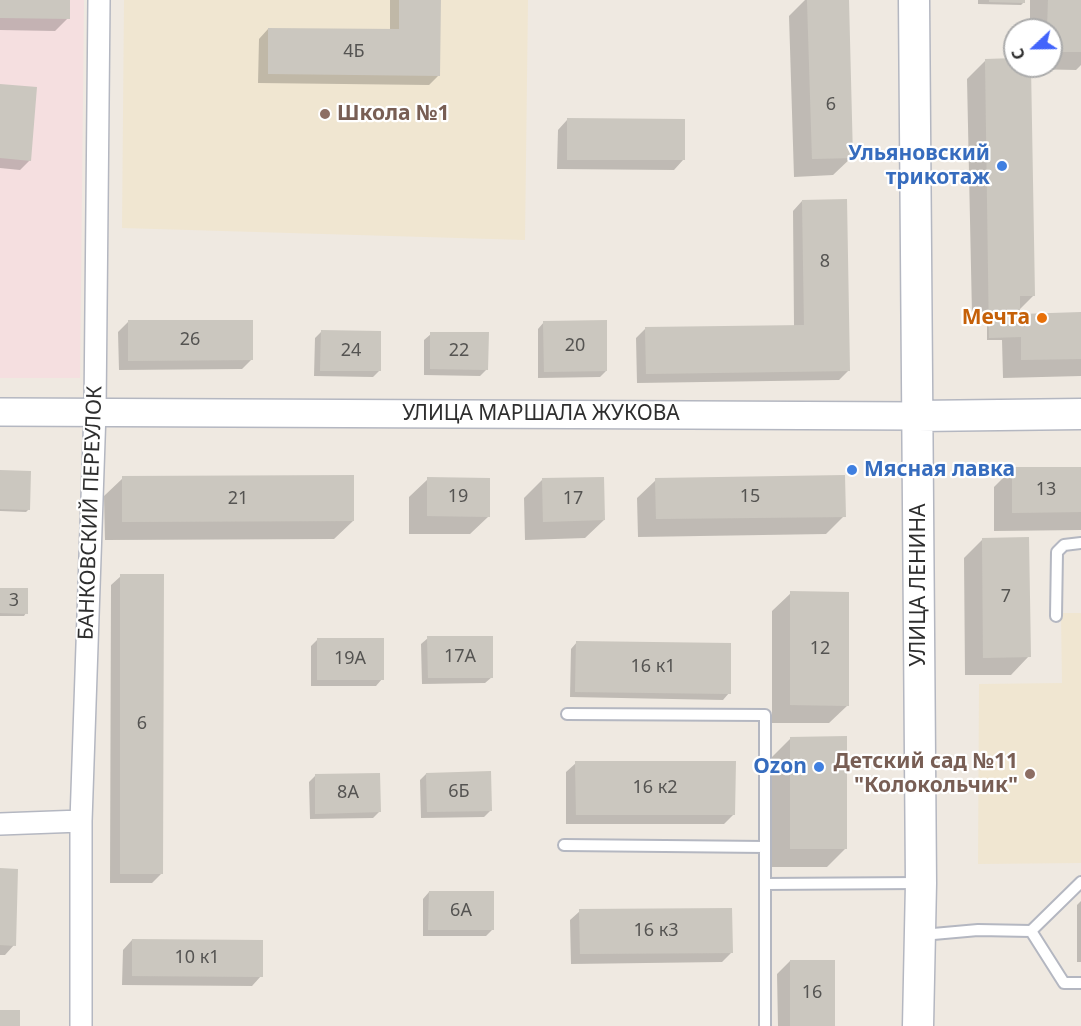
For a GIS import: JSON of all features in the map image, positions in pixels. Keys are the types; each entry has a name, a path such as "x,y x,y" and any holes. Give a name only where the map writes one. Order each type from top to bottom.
{"main road":[{"name":"УЛИЦА ЛЕНИНА","path":"914,0 921,883 918,1026"},
{"name":"УЛИЦА МАРШАЛА ЖУКОВА","path":"918,416 1081,414"}],"street":[{"name":"БАНКОВСКИЙ ПЕРЕУЛОК","path":"81,1026 81,821 95,411 99,0"},
{"name":"УЛИЦА МАРШАЛА ЖУКОВА","path":"0,412 918,416"},
{"path":"0,824 81,821"}],"lane":[{"path":"1056,616 1057,552 1064,545 1081,543"},
{"path":"567,714 765,715 765,1026"},
{"path":"564,844 765,847"},
{"path":"919,936 978,930 1031,931 1081,882"},
{"path":"765,884 921,883"},
{"path":"1031,931 1064,983 1081,983"}],"shaded area":[{"path":"0,0 84,0 80,378 0,378"},
{"name":"Школа №1","path":"124,0 528,0 525,240 122,228"},
{"name":"Детский сад №11 \"Колокольчик\"","path":"1061,613 1081,613 1081,863 978,864 979,684 1062,683"}],"building":[{"path":"0,0 70,0 70,19 0,18"},
{"path":"399,0 441,0 440,76 268,74 268,28 399,29"},
{"path":"807,0 849,0 853,158 812,159"},
{"path":"989,0 1025,0 1025,3 989,2"},
{"path":"1048,0 1081,0 1081,52 1063,52 1063,18 1047,18"},
{"path":"1003,58 1003,78 1031,78 1035,296 1020,296 1020,314 1081,312 1081,359 1021,360 1021,337 989,338 985,59"},
{"path":"0,84 37,87 31,161 0,158"},
{"path":"567,118 685,119 685,160 567,160"},
{"path":"847,199 850,371 646,374 645,327 804,325 802,200"},
{"path":"128,320 253,320 253,360 128,361"},
{"path":"607,320 607,371 544,372 543,321"},
{"path":"321,330 381,331 381,371 320,371"},
{"path":"430,332 489,332 488,370 430,369"},
{"path":"1012,467 1081,467 1081,512 1012,513"},
{"path":"0,470 31,471 30,510 0,509"},
{"path":"354,475 354,521 122,522 122,476"},
{"path":"845,475 846,517 656,519 655,478"},
{"path":"427,477 490,478 490,517 427,516"},
{"path":"604,477 605,520 543,522 542,478"},
{"path":"1029,537 1031,657 983,658 982,538"},
{"path":"120,574 164,574 163,874 120,874"},
{"path":"0,588 28,588 28,614 0,613"},
{"path":"790,591 849,592 849,706 790,705"},
{"path":"427,636 493,636 493,678 428,678"},
{"path":"317,638 384,638 384,680 317,680"},
{"path":"576,641 731,643 731,694 575,692"},
{"path":"847,736 847,849 790,849 790,737"},
{"path":"575,761 736,761 735,815 576,815"},
{"path":"491,771 492,811 427,812 426,773"},
{"path":"380,773 381,812 315,814 315,774"},
{"path":"0,868 18,869 16,946 0,945"},
{"path":"429,891 494,891 494,930 428,930"},
{"path":"732,908 733,953 580,954 579,909"},
{"path":"132,939 263,940 263,977 132,976"},
{"path":"790,960 835,960 835,1026 790,1026"},
{"path":"0,1010 20,1010 20,1026 0,1026"}],"place":[{"name":"Школа №1","path":"325,114"},
{"name":"Ульяновский трикотаж","path":"1002,166"},
{"name":"Мечта","path":"1042,318"},
{"name":"Мясная лавка","path":"852,470"},
{"name":"Ozon","path":"819,767"},
{"name":"Детский сад №11 \"Колокольчик\"","path":"1030,774"}]}
